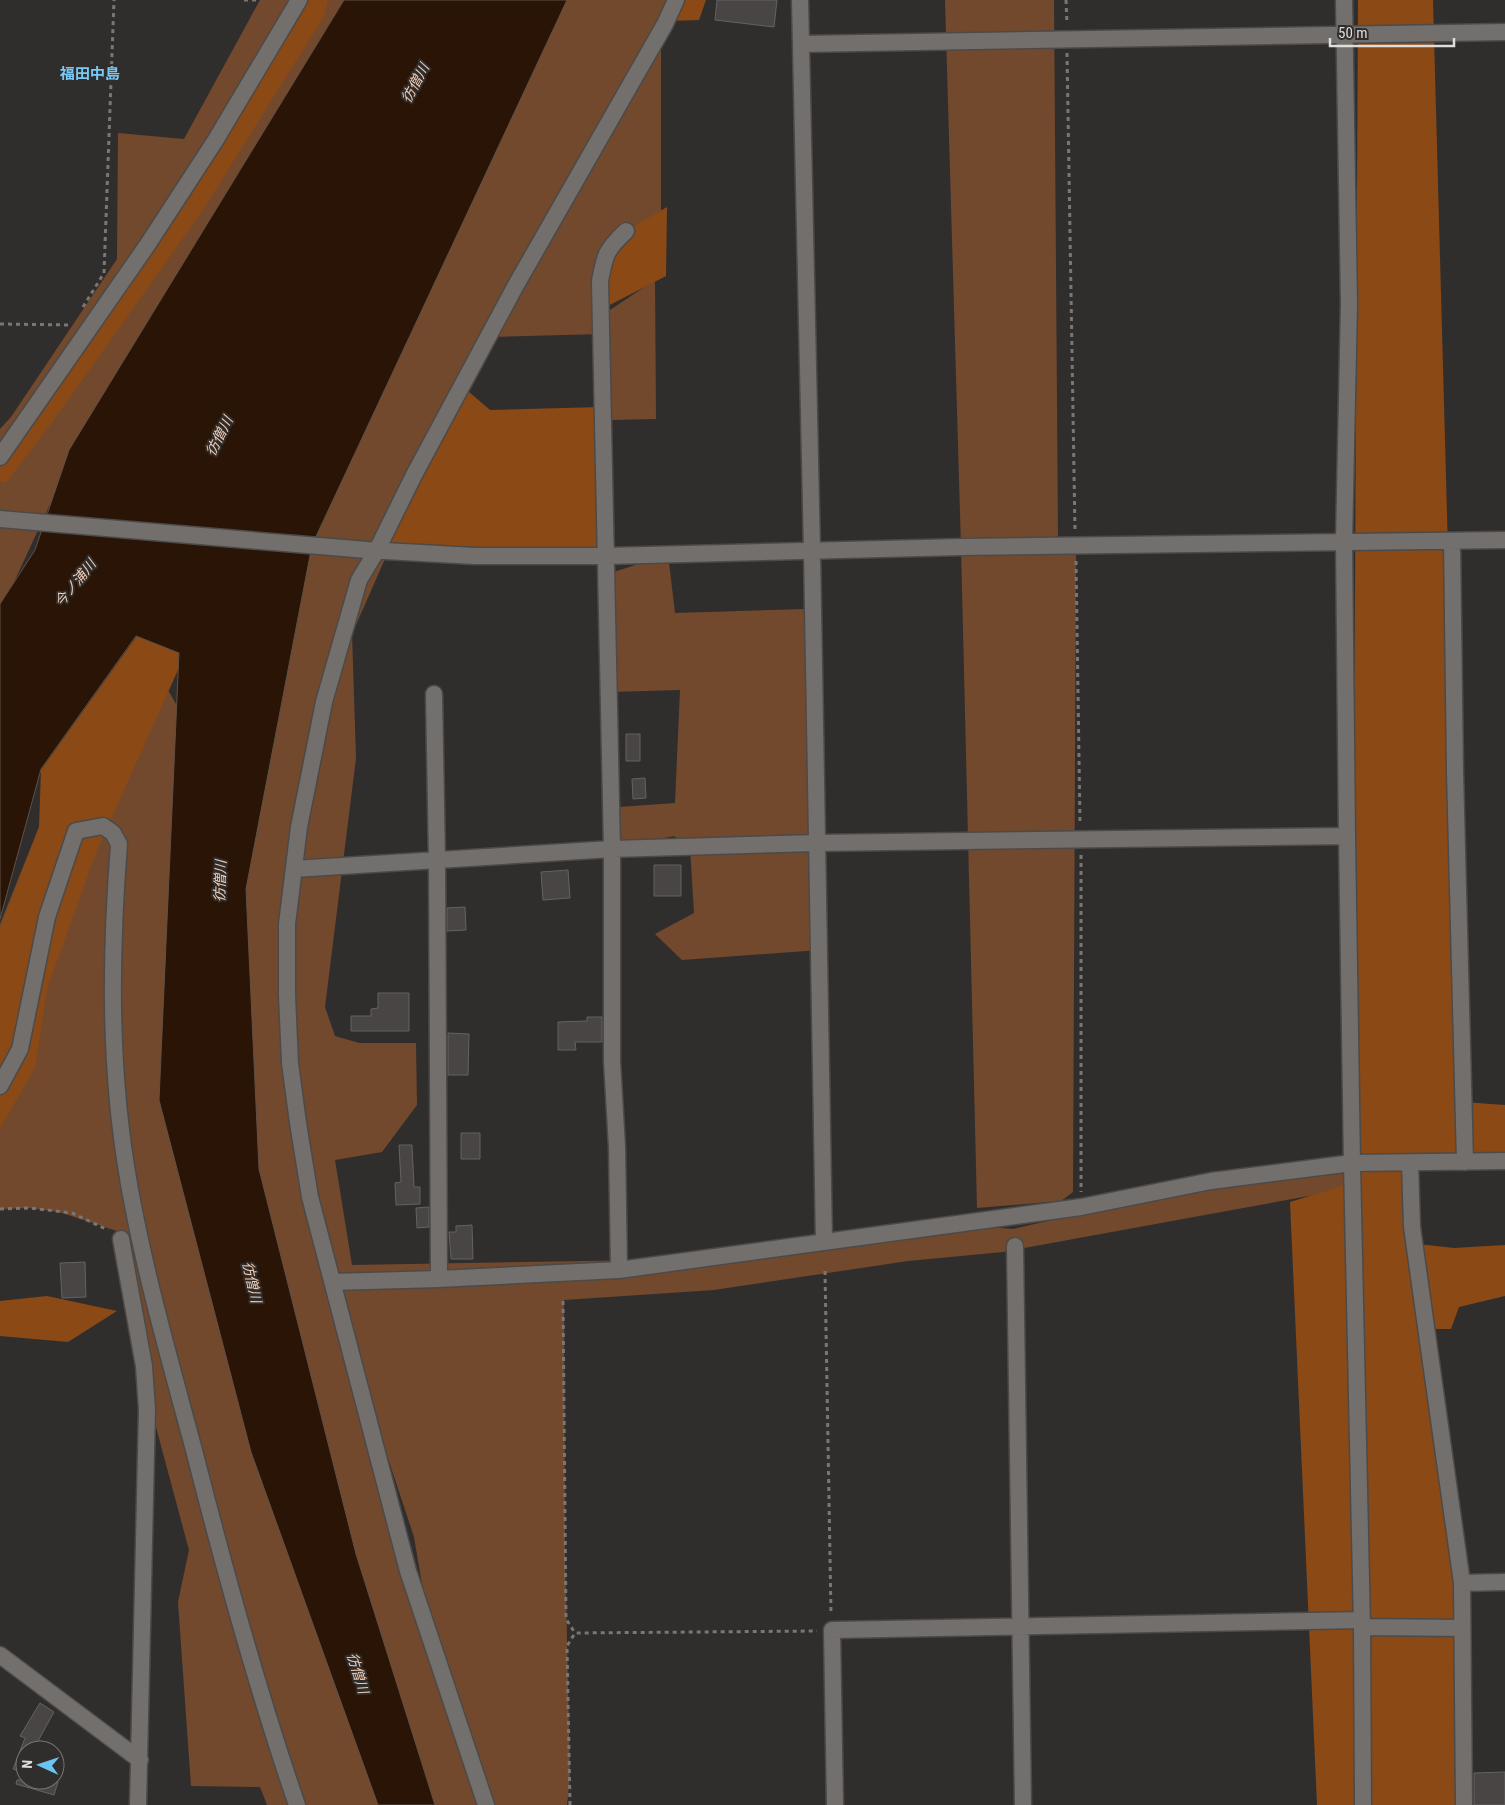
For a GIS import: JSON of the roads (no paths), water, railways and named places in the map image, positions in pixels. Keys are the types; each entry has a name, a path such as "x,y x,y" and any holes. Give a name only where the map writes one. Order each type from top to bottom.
{"street":[{"path":"0,457 148,244 215,141 299,0"},
{"path":"486,1805 408,1571 310,1197 290,1063 287,995 287,924 299,827 324,702 359,580 372,550 519,279 665,24 676,0"},
{"path":"800,0 824,1242"},
{"path":"1344,0 1349,304 1344,541 1347,836 1362,1623 1363,1805"},
{"path":"801,44 1505,32"},
{"path":"619,1270 617,1147 612,1061 612,850 601,407 600,281 604,259 611,246 626,231"},
{"path":"0,519 372,550 475,556 606,556 961,547 1505,540"},
{"path":"1452,541 1455,772 1465,1162"},
{"path":"434,694 437,860 439,1279"},
{"path":"0,1086 20,1049 47,917 76,831 103,826 113,833 119,844 113,922 112,1009 118,1100 128,1183 144,1257 235,1609 272,1733 297,1805"},
{"path":"294,869 612,850 817,844 1347,836"},
{"path":"332,1282 619,1270 1081,1207 1211,1181 1352,1164 1505,1161"},
{"path":"1410,1163 1412,1227 1462,1583 1464,1805"},
{"path":"121,1240 144,1366 147,1408 138,1805"},
{"path":"1016,1246 1023,1805"},
{"path":"1462,1583 1505,1582"},
{"path":"835,1805 832,1630 1362,1623 1462,1628"},
{"path":"3,1665 140,1760"}],"water":[{"path":"344,0 567,0 312,545 246,889 259,1169 356,1554 435,1805 378,1805 251,1452 159,1100 179,653 136,636 41,769 0,919 0,604 35,550 69,450"}],"district":[{"name":"福田中島","path":"90,74"}],"water label":[{"name":"彷僧川","path":"415,83"},
{"name":"彷僧川","path":"219,436"},
{"name":"今ノ浦川","path":"75,583"},
{"name":"彷僧川","path":"220,881"},
{"name":"彷僧川","path":"252,1282"},
{"name":"彷僧川","path":"358,1673"}]}
